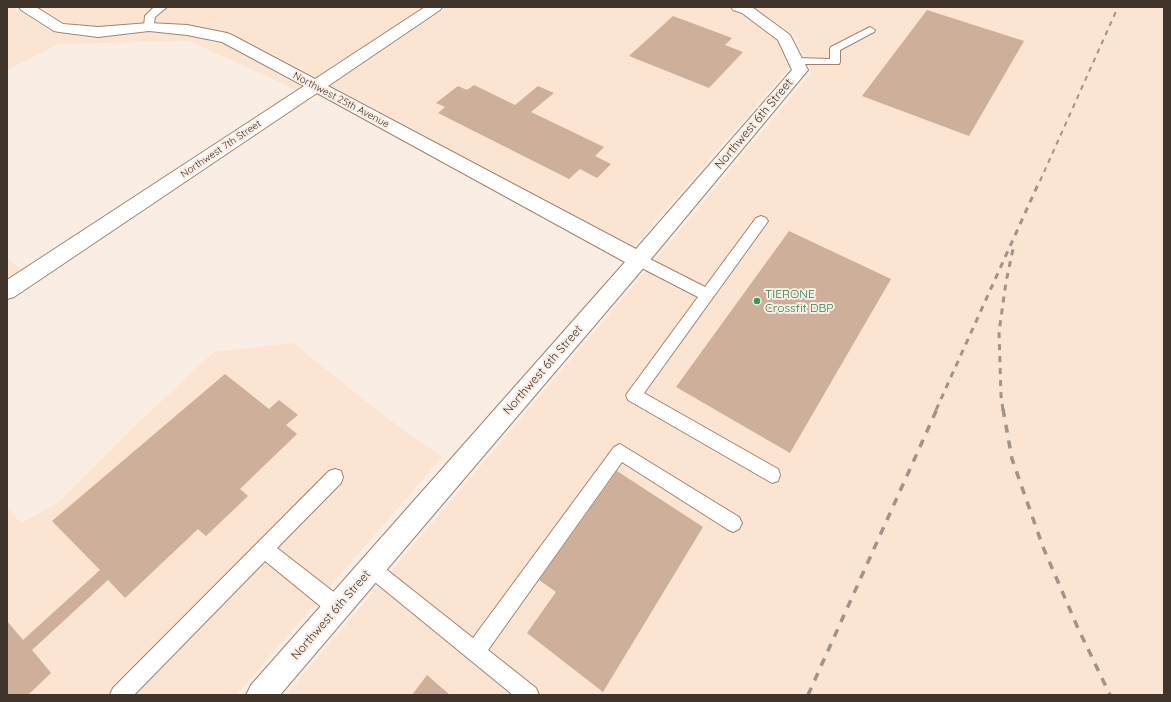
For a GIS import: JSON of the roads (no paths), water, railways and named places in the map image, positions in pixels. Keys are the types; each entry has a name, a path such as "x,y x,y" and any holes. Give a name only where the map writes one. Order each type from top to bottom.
{"street":[{"name":"Northwest 25th Avenue","path":"26,7 59,28 98,32 148,27 187,30 227,38 639,260"},
{"name":"Northwest 7th Street","path":"7,291 435,7"},
{"path":"738,7 747,10 785,38 796,61"},
{"name":"Northwest 6th Street","path":"261,695 639,260 800,70 796,61"}],"lane":[{"path":"148,27 150,16 162,7"},
{"path":"796,61 835,62 835,48 870,30"},
{"path":"761,221 634,395 772,476"},
{"path":"639,260 707,295"},
{"path":"475,652 620,452 733,523"},
{"path":"120,695 335,477"},
{"path":"264,549 337,607"},
{"path":"371,568 529,695"}],"railway":[{"path":"1040,181 1118,7"},
{"path":"936,410 1040,180"},
{"path":"1003,410 1001,396 999,332 1006,282 1013,249"},
{"path":"808,695 937,409"},
{"path":"1003,409 1012,459 1043,547 1077,626 1110,695"}],"place":[{"name":"TIERONE Crossfit DBP","path":"757,301"}]}
